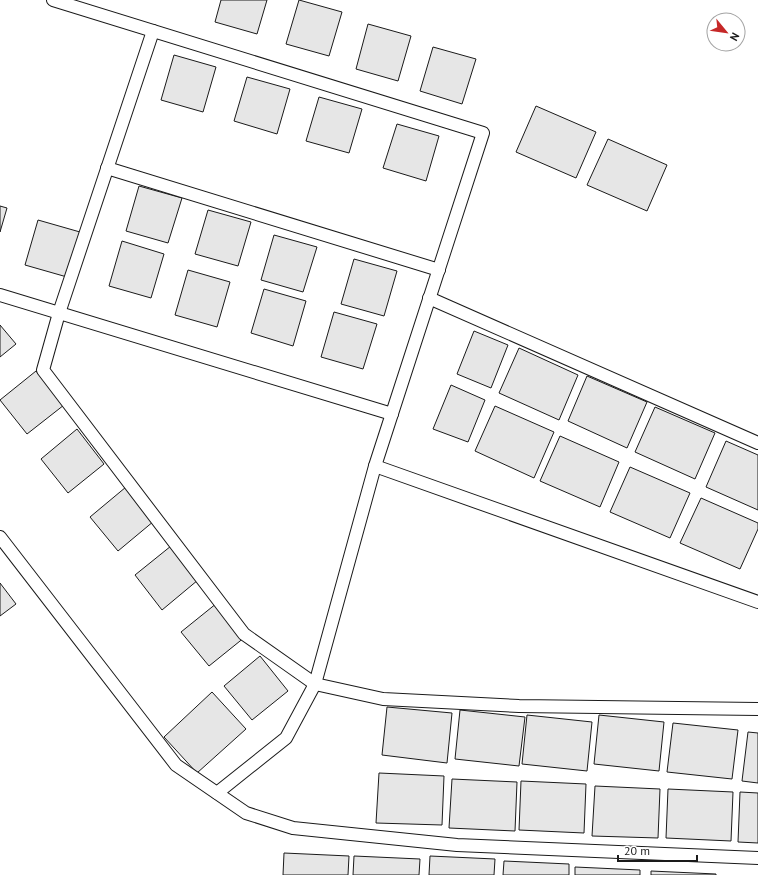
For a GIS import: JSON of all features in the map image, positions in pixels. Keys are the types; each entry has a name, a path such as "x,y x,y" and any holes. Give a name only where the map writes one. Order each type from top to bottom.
{"lane":[{"path":"53,0 483,133 375,466 315,684 286,738 216,793"},
{"path":"153,31 59,313 44,370 244,634 315,684 383,699 519,706 758,709"},
{"path":"107,168 439,270"},
{"path":"0,295 392,414"},
{"path":"429,298 758,443"},
{"path":"375,466 758,602"},
{"path":"0,537 176,765 246,813 293,828 457,846 758,858"}],"building":[{"path":"221,0 267,0 257,34 215,22"},
{"path":"299,0 342,12 329,56 286,44"},
{"path":"368,24 411,36 398,81 356,69"},
{"path":"433,47 476,59 462,104 420,91"},
{"path":"174,55 216,67 203,112 161,100"},
{"path":"247,77 290,89 277,134 234,121"},
{"path":"319,97 362,109 349,153 306,141"},
{"path":"536,106 596,132 576,178 516,152"},
{"path":"397,124 439,136 426,181 383,168"},
{"path":"608,139 667,165 647,211 587,185"},
{"path":"139,186 182,198 168,243 126,231"},
{"path":"0,206 7,208 0,232"},
{"path":"208,210 251,222 238,266 195,254"},
{"path":"38,220 80,232 67,277 25,265"},
{"path":"274,235 317,247 303,292 261,280"},
{"path":"122,241 164,254 151,298 109,286"},
{"path":"354,259 397,271 384,316 341,304"},
{"path":"188,270 230,282 217,327 175,315"},
{"path":"264,289 306,301 293,346 251,333"},
{"path":"334,312 377,324 363,369 321,357"},
{"path":"0,325 16,344 0,357"},
{"path":"474,331 508,345 491,388 457,374"},
{"path":"519,348 578,375 559,420 499,393"},
{"path":"36,371 64,405 27,434 0,400"},
{"path":"587,376 647,402 627,448 568,421"},
{"path":"451,385 485,400 468,442 433,429"},
{"path":"495,406 554,432 534,478 475,451"},
{"path":"655,407 715,433 695,479 635,452"},
{"path":"77,429 104,464 68,493 41,459"},
{"path":"560,436 619,462 600,507 540,481"},
{"path":"726,441 758,455 758,510 706,487"},
{"path":"630,467 690,493 670,538 610,512"},
{"path":"126,487 154,521 118,551 90,517"},
{"path":"701,498 758,523 758,529 740,569 680,543"},
{"path":"171,546 198,580 162,610 135,575"},
{"path":"0,583 16,604 0,616"},
{"path":"217,603 245,637 209,666 181,632"},
{"path":"260,656 288,691 252,720 224,686"},
{"path":"212,692 246,729 197,773 164,737"},
{"path":"387,707 452,713 447,763 382,755"},
{"path":"460,710 525,717 519,766 455,759"},
{"path":"527,715 592,722 587,771 522,764"},
{"path":"599,715 664,722 659,771 594,764"},
{"path":"673,723 738,730 732,779 667,772"},
{"path":"748,732 758,733 758,783 742,781"},
{"path":"379,773 444,776 442,825 376,823"},
{"path":"452,779 517,782 515,831 449,828"},
{"path":"521,781 586,784 584,833 519,830"},
{"path":"595,786 660,789 658,838 592,836"},
{"path":"668,789 733,792 731,841 666,838"},
{"path":"740,792 758,793 758,843 738,842"},
{"path":"284,853 349,856 348,875 283,875"},
{"path":"354,856 420,859 419,875 353,875"},
{"path":"430,856 495,859 494,875 429,875"},
{"path":"504,861 569,864 569,875 503,875"},
{"path":"575,867 640,870 640,875 575,875"},
{"path":"651,871 716,874 716,875 651,875"}]}
